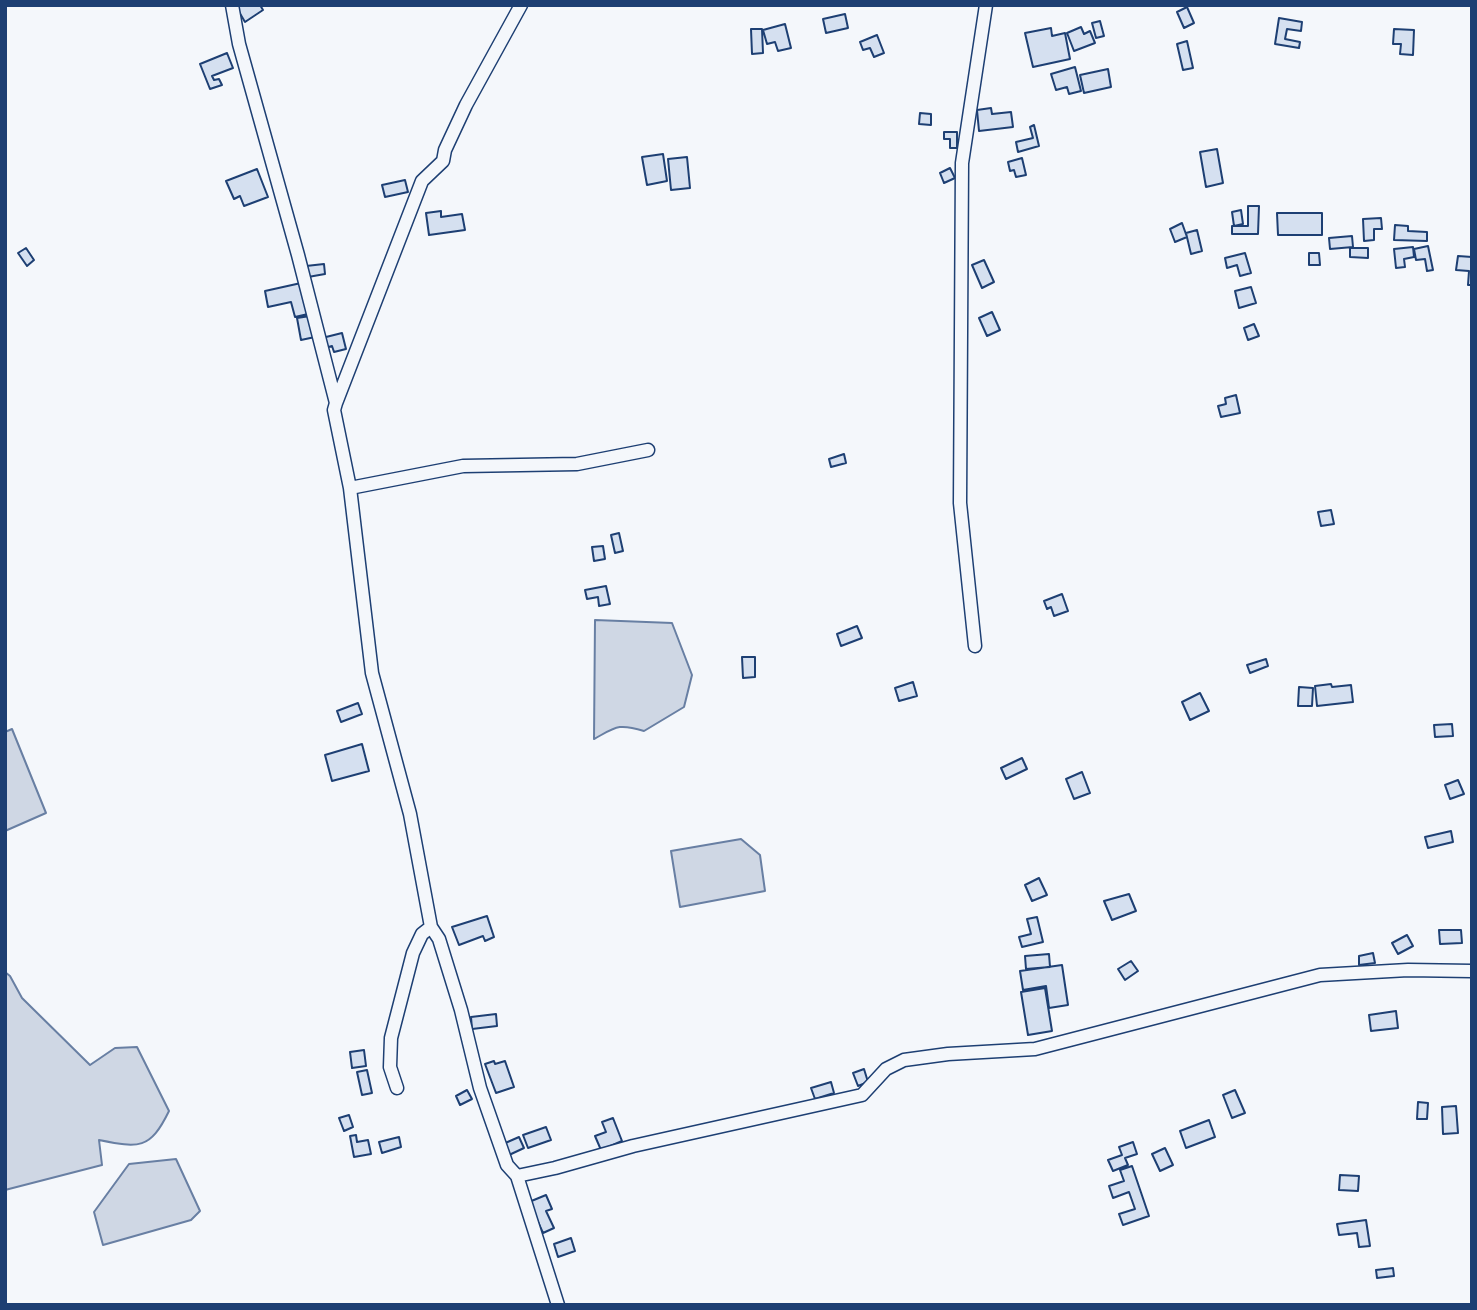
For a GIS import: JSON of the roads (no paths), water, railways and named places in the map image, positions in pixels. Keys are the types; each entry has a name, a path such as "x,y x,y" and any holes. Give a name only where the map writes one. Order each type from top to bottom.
{"street":[{"path":"232,5 242,55 336,403"},
{"path":"521,5 466,105 443,160 422,181 334,410 350,488 372,673 410,814 431,927 439,939 461,1010 480,1088 507,1165 517,1176 558,1305"},
{"path":"975,646 960,503 962,163 986,5"},
{"path":"350,488 463,466 577,464 649,450"},
{"path":"397,1088 390,1067 391,1038 413,954 422,934 431,927"},
{"path":"517,1176 646,1143 862,1095 887,1069 904,1060 948,1054 1035,1049 1320,975 1408,970 1472,971"}]}
